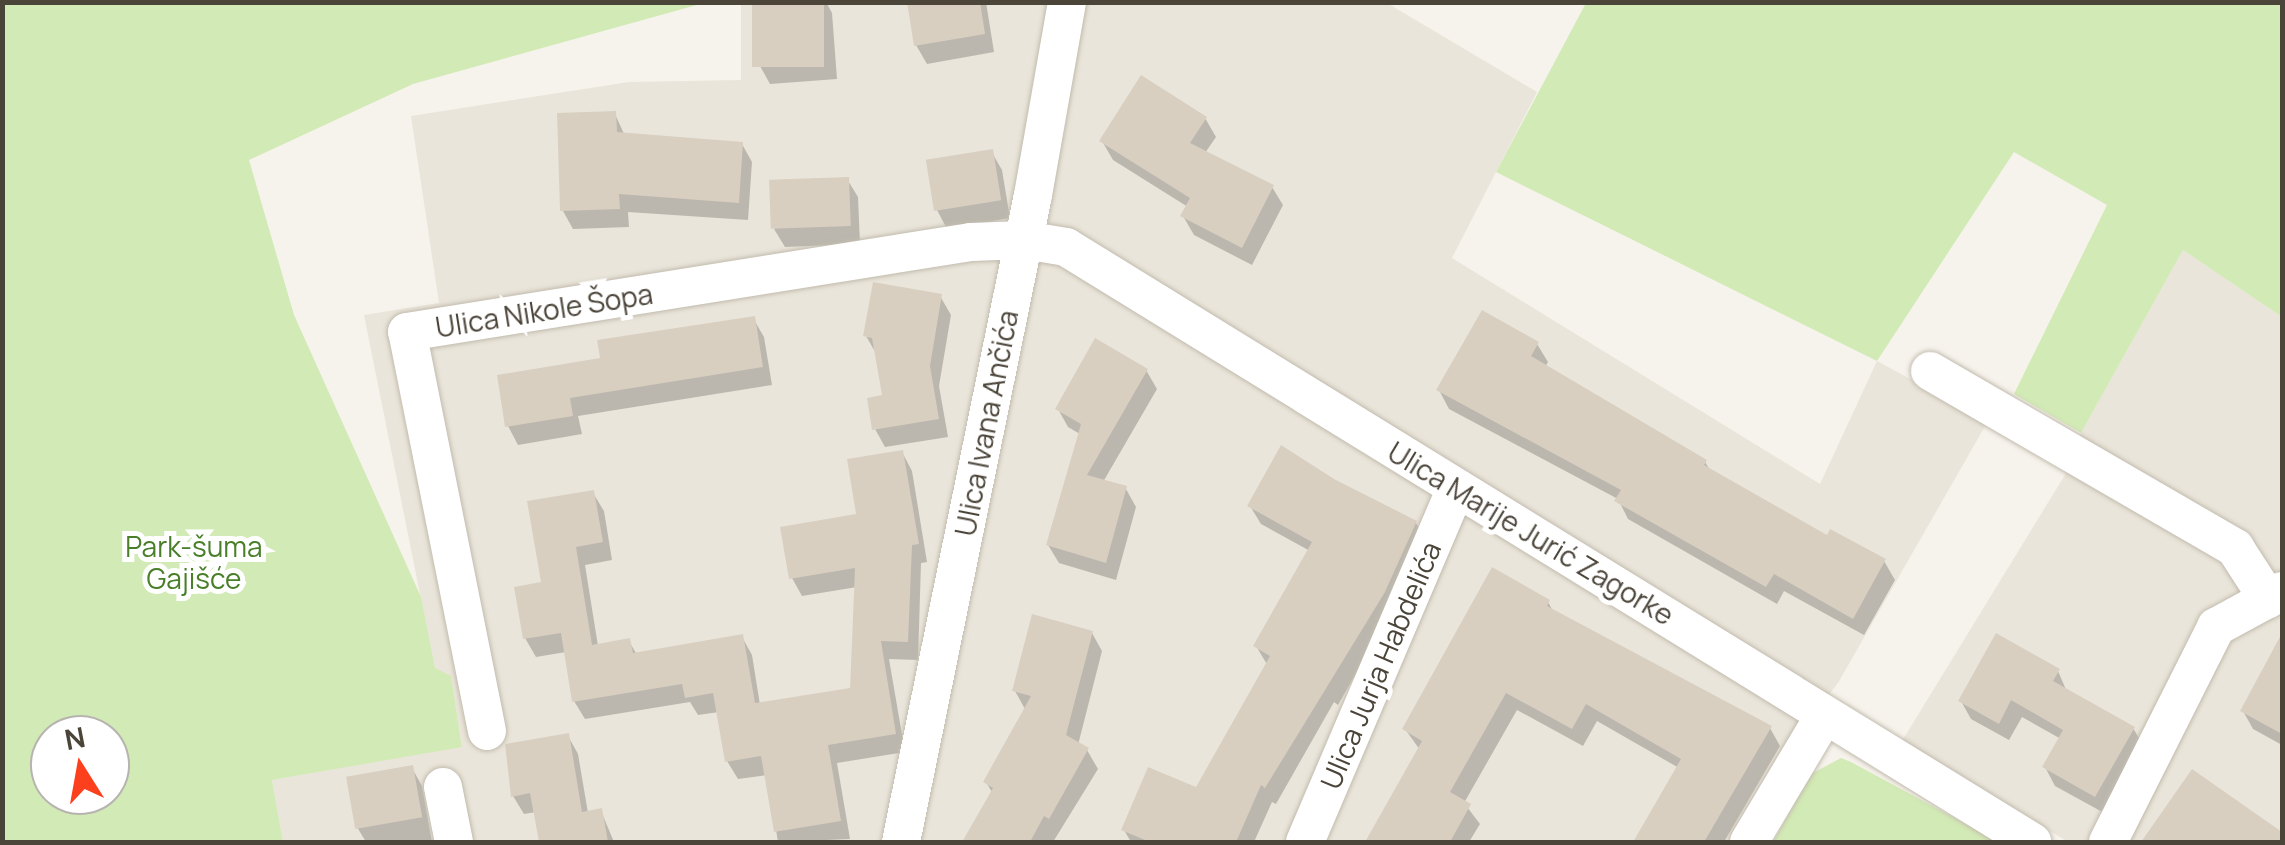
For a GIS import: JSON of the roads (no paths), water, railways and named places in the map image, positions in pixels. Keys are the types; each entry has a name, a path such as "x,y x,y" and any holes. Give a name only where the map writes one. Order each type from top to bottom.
{"street":[{"name":"Ulica Ivana Ančića","path":"901,842 1024,240 1067,2"},
{"name":"Ulica Marije Jurić Zagorke","path":"1024,240 1066,248 2032,842"},
{"name":"Ulica Nikole Šopa","path":"487,731 407,332 970,242 1024,240"},
{"path":"1930,372 2235,548 2275,595 2216,627 2108,842"},
{"name":"Ulica Jurja Habdelića","path":"1304,842 1456,488"},
{"path":"1749,842 1824,716"},
{"path":"443,787 454,842"}],"park label":[{"name":"Park-šuma Gajišće","path":"194,562"}]}
